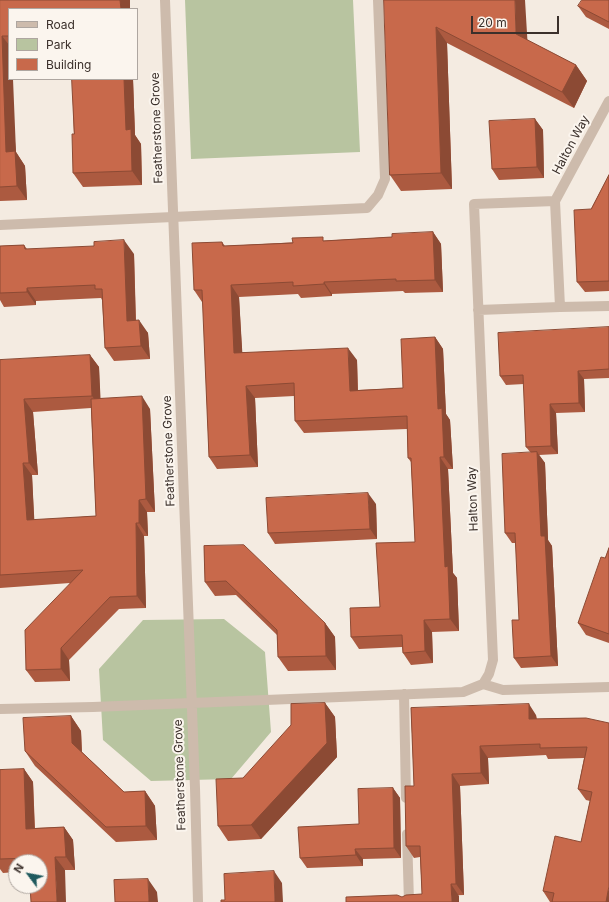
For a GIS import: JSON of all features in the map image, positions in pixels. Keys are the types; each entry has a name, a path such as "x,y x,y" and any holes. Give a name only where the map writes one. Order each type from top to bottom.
{"street":[{"name":"Featherstone Grove","path":"165,0 198,902"},
{"path":"0,225 367,208 378,195 384,179 378,0"},
{"name":"Halton Way","path":"483,684 489,674 493,660 474,204 556,201 609,101"},
{"path":"556,201 560,307"},
{"path":"478,310 609,306"},
{"path":"0,710 463,692 483,684 503,690 609,687"},
{"path":"404,694 407,806"},
{"path":"407,822 409,902"}],"green space":[{"path":"185,0 353,0 360,152 191,159"},
{"path":"224,619 265,652 271,732 231,779 151,781 103,740 99,669 143,620"}],"building":[{"path":"0,0 120,0 121,8 8,8 8,36 2,36 6,152 15,151 17,186 0,187"},
{"path":"384,0 515,0 516,34 576,65 562,92 436,27 441,173 390,175"},
{"path":"582,0 609,0 609,22 578,6"},
{"path":"72,80 124,80 126,130 131,129 132,171 73,173 72,134 74,134"},
{"path":"535,119 537,167 492,169 489,121"},
{"path":"609,175 609,281 577,282 574,210 591,209"},
{"path":"433,232 435,280 396,281 396,279 324,282 324,284 293,286 293,282 231,285 234,353 348,348 350,391 403,388 401,339 435,337 438,409 442,408 444,457 440,457 445,567 448,566 450,619 424,620 425,651 403,653 402,635 351,637 350,608 380,607 376,543 415,542 411,458 408,458 407,416 295,421 294,383 246,386 250,455 209,457 202,290 194,290 192,243 222,242 223,246 293,243 292,238 323,237 323,241 392,237 392,234"},
{"path":"124,240 127,321 139,320 141,346 105,348 102,289 95,289 95,285 27,288 27,292 0,293 0,246 24,245 25,249 94,246 94,242"},
{"path":"609,327 609,369 578,371 579,403 550,404 551,446 526,447 523,375 500,376 498,333"},
{"path":"90,355 92,396 24,399 29,463 23,463 27,520 96,516 91,399 142,396 146,499 139,500 139,523 136,523 137,596 110,597 61,648 61,669 26,670 25,630 83,570 0,575 0,360"},
{"path":"537,452 541,536 545,536 551,656 514,658 512,620 519,620 515,533 505,533 502,454"},
{"path":"368,493 370,529 268,533 266,498"},
{"path":"244,545 325,623 326,656 278,657 277,630 226,581 205,582 204,546"},
{"path":"609,548 609,634 578,623 601,557 605,558"},
{"path":"325,703 327,743 251,825 218,826 216,779 243,778 291,725 291,704"},
{"path":"529,704 529,719 586,718 609,723 609,886 606,902 552,902 554,893 543,891 555,836 581,842 592,792 578,789 587,747 540,748 540,744 480,746 481,773 452,774 456,884 451,884 452,902 346,902 346,897 397,895 402,897 406,895 422,894 420,846 406,846 405,786 414,786 411,708"},
{"path":"71,716 72,743 124,792 145,791 146,826 106,827 25,751 23,718"},
{"path":"24,769 26,829 64,827 66,857 55,857 57,902 31,902 30,894 48,894 48,854 8,854 8,859 0,859 0,770"},
{"path":"393,788 394,848 355,849 356,855 300,858 298,827 359,824 358,789"},
{"path":"274,871 275,902 221,902 221,900 225,900 224,874"},
{"path":"148,879 149,902 115,902 114,880"}]}
